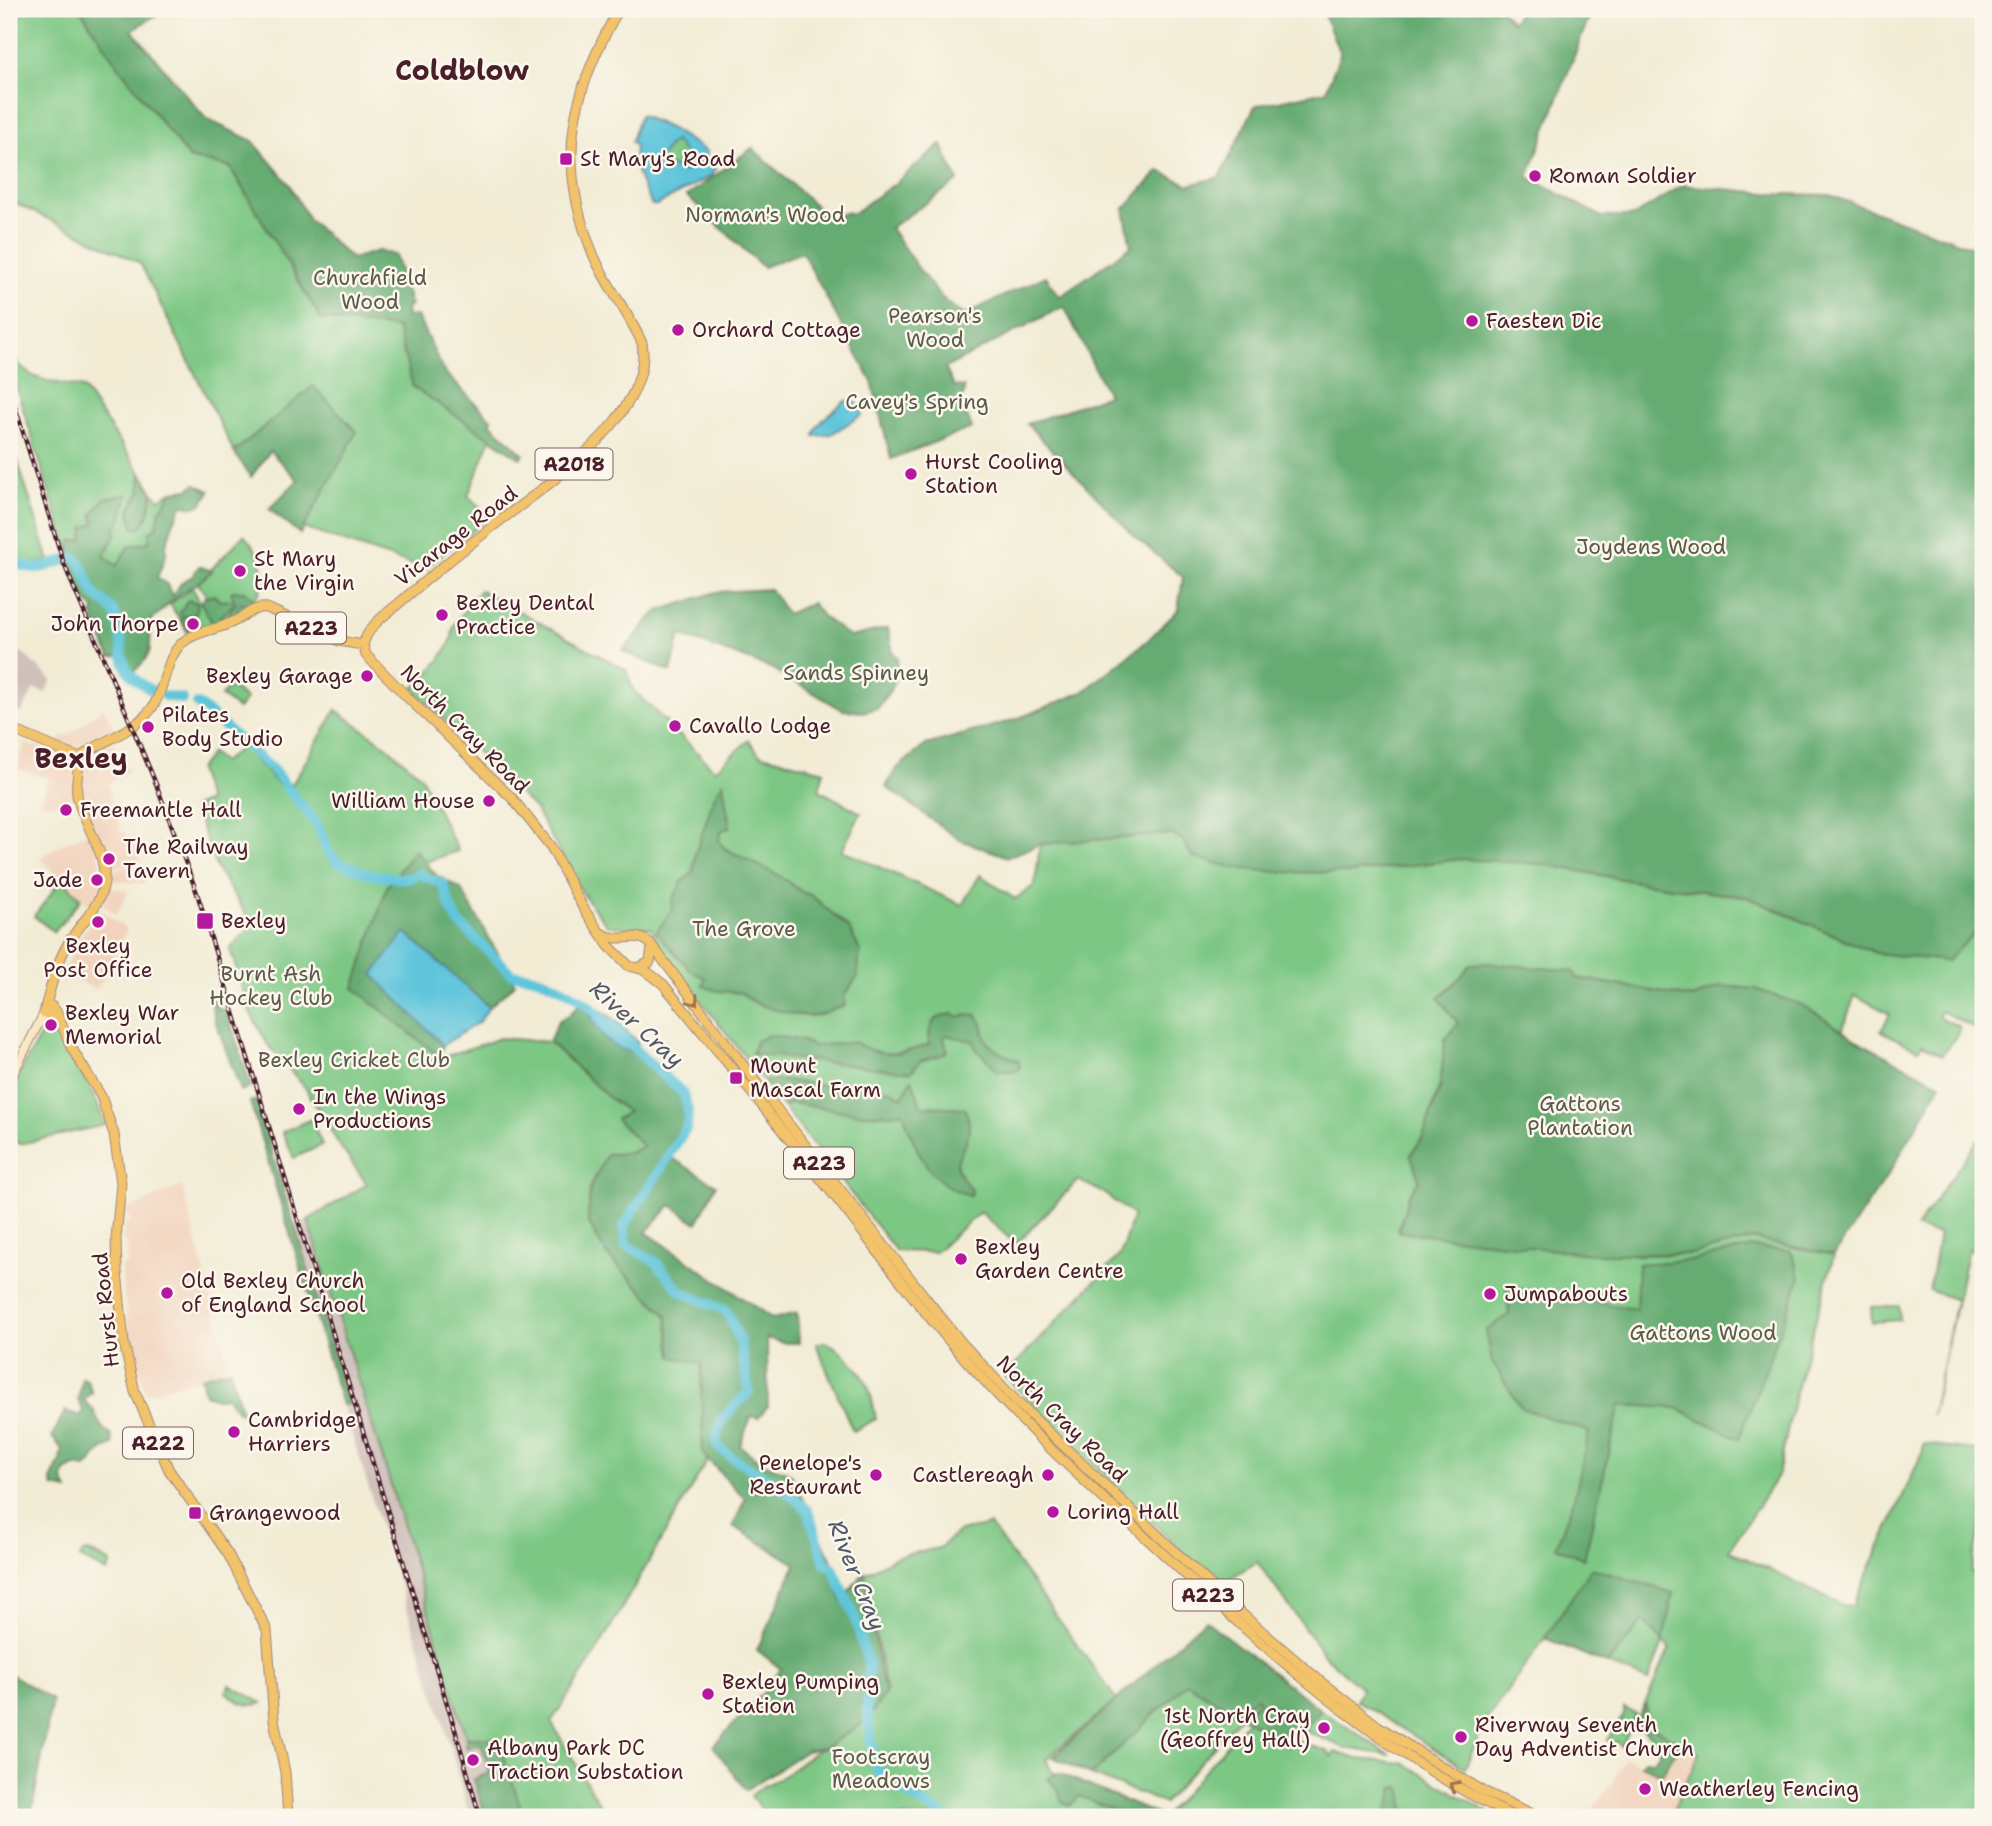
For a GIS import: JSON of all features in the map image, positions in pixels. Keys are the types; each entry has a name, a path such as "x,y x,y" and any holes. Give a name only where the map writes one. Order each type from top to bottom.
{"main road":[{"name":"Vicarage Road","path":"363,645 369,630 415,589 501,520 549,486 578,460 620,414 640,377 644,355 635,329 586,236 575,193 571,160 572,136 583,81 619,9"},
{"name":"A223","path":"79,758 118,736 151,710 160,694 173,657 183,642 230,624 261,607 339,641 363,645"},
{"name":"North Cray Road","path":"363,645 366,655 512,798 551,847 599,932"},
{"path":"9,728 79,758 77,799 101,861 104,882 99,900 65,950 45,1008 9,1082"},
{"name":"A223","path":"599,932 619,939 646,939 652,947"},
{"name":"A223","path":"599,932 626,964 637,968"},
{"path":"622,957 622,947 632,937"},
{"name":"North Cray Road","path":"652,947 936,1311 1018,1403 1245,1617 1320,1681 1378,1726 1433,1761 1483,1791 1539,1817"},
{"path":"637,968 650,962 652,947"},
{"name":"North Cray Road","path":"637,968 645,970 663,984 773,1118 937,1327 1012,1410 1246,1630 1306,1682 1409,1758 1465,1792 1515,1817"},
{"name":"Hurst Road","path":"45,1008 62,1026 71,1047 104,1103 116,1144 121,1183 116,1261 124,1343 135,1392 169,1470 232,1561 268,1633 274,1720 285,1772 288,1817"}],"shaded area":[{"path":"9,641 52,680 45,693 34,689 21,714 13,710 15,705 9,702"},
{"path":"103,708 116,731 79,750 74,751 58,743 63,736 70,734"},
{"path":"25,743 75,760 74,797 53,804 41,803 48,778 17,768"},
{"path":"113,743 129,771 107,784 121,833 124,832 135,843 140,861 107,869 80,787 86,760"},
{"path":"88,833 100,859 100,888 90,906 40,858 58,846"},
{"path":"136,866 147,868 145,884 112,881 113,871"},
{"path":"111,887 129,891 117,914 103,906"},
{"path":"100,910 127,929 97,989 62,975 75,944"},
{"name":"Old Bexley Church of England School","path":"182,1186 230,1369 146,1394 129,1337 121,1266 128,1264 127,1241 122,1241 124,1224 130,1222 126,1210"},
{"path":"308,1220 466,1738 487,1739 498,1772 478,1777 490,1817 470,1817 441,1715 328,1360 288,1227"},
{"name":"Weatherley Fencing","path":"1679,1745 1699,1754 1670,1817 1588,1817 1625,1758 1662,1774"}],"green space":[{"path":"9,9 80,9 114,60 189,158 230,167 321,319 398,328 413,387 491,438 468,496 490,517 425,569 303,528 313,387 234,452 140,263 9,200"},
{"name":"Churchfield Wood","path":"80,9 166,9 132,30 206,119 253,141 289,184 309,220 352,259 378,251 395,255 411,306 406,307 407,317 417,316 444,372 492,420 490,423 524,455 520,458 413,387 397,328 321,319 230,167 189,158 114,60"},
{"name":"Joydens Wood","path":"1322,9 1501,9 1512,22 1522,9 1592,9 1528,177 1602,217 1634,216 1683,185 1775,194 1830,195 1983,251 1983,925 1947,961 1876,953 1747,897 1643,883 1542,864 1460,859 1350,873 1278,872 1235,868 1192,857 1183,840 1171,834 1040,844 1008,857 960,840 886,787 896,769 926,745 1014,720 1083,692 1147,641 1178,610 1183,577 1135,537 1027,424 1108,395 1064,306 945,368 954,386 964,387 960,400 972,428 891,459 872,382 802,252 763,267 687,196 752,148 830,219 847,212 852,214 897,182 941,144 958,181 890,228 924,276 944,300 964,315 1046,276 1059,297 1131,246 1124,209 1159,171 1189,185 1220,177 1255,106 1326,91 1340,54"},
{"path":"675,141 687,156 689,166 684,172 674,167 665,167 659,160 667,147"},
{"path":"9,344 14,357 28,373 47,381 83,388 141,473 140,493 134,501 140,526 148,518 153,492 159,499 173,491 149,542 128,548 116,566 104,555 121,519 114,498 104,499 92,515 95,523 83,540 71,541 69,555 9,364"},
{"path":"313,386 357,432 300,534 269,509 298,480 270,451 251,477 234,452"},
{"path":"9,432 11,440 49,561 9,567"},
{"path":"141,473 153,492 147,517 138,529 133,527 130,510 140,493"},
{"path":"196,484 210,491 199,506 182,505 173,524 157,578 166,583 172,596 182,582 193,576 199,566 212,571 181,593 149,622 150,650 145,661 133,672 126,665 125,656 110,657 92,614 95,610 78,588 72,569 71,541 82,540 84,528 95,523 92,515 104,499 128,495 115,529 116,534 104,555 116,566 128,548 149,542 150,532 157,526 160,510 173,491 188,489"},
{"path":"244,535 259,555 263,570 260,591 255,600 238,614 217,624 219,616 198,583"},
{"path":"192,588 215,625 198,630 195,624 196,631 190,632 183,619 181,620 188,633 170,604"},
{"name":"Sands Spinney","path":"770,589 787,614 812,603 822,616 850,637 888,628 893,653 898,658 894,684 878,708 862,712 843,710 771,668 680,635 671,672 622,651 659,611 716,592"},
{"path":"480,590 626,670 633,690 715,770 749,740 759,754 824,771 819,790 861,813 842,850 962,905 980,875 1015,899 1035,885 1040,844 1171,834 1278,872 1350,873 1460,859 1542,864 1643,883 1747,897 1875,953 1947,961 1983,923 1983,1032 1941,1011 1938,1017 1959,1026 1960,1031 1942,1055 1922,1044 1918,1050 1881,1031 1890,1014 1855,995 1842,1031 1797,1003 1722,986 1693,998 1577,978 1573,971 1471,964 1439,998 1459,1024 1423,1137 1411,1155 1419,1180 1409,1195 1398,1230 1637,1255 1692,1254 1753,1239 1834,1255 1797,1386 1778,1475 1729,1550 1841,1605 1853,1606 1923,1451 1923,1444 1983,1451 1983,1511 1971,1572 1983,1575 1983,1817 1670,1817 1699,1754 1637,1722 1670,1648 1664,1641 1648,1681 1545,1638 1485,1722 1465,1768 1356,1700 1362,1689 1325,1656 1257,1562 1217,1586 1004,1376 1120,1255 1133,1215 1102,1192 1078,1180 1016,1244 980,1212 935,1252 896,1251 662,951 651,928 608,926 585,897 535,809 413,689 440,660 451,641 454,625"},
{"path":"233,591 244,591 254,599 254,603 247,608 242,603 237,610 239,614 230,617 228,615 237,601 218,623 213,624 201,603 205,597 214,595 220,601 234,600"},
{"path":"188,600 198,603 196,614 182,617 180,612"},
{"path":"230,686 246,699 238,709 221,696"},
{"path":"336,710 384,744 421,776 458,851 425,862 414,851 387,887 355,988 441,1058 500,1038 549,1042 608,1097 629,1112 616,1119 644,1146 630,1153 606,1254 668,1316 672,1356 701,1362 703,1454 708,1459 594,1656 551,1722 607,1817 490,1817 478,1777 497,1772 487,1739 466,1738 308,1220 367,1184 340,1146 304,1086 268,1045 250,1012 230,949 253,925 217,869 194,807 208,801 198,770 211,753 223,762 242,747 287,793"},
{"name":"The Grove","path":"723,783 730,827 721,831 719,841 724,848 811,895 849,928 860,951 857,978 844,996 845,1006 820,1015 801,1015 767,1007 742,993 718,991 703,986 705,978 691,971 656,932 673,909 672,901 682,882 693,872 695,855 715,795"},
{"path":"415,850 436,875 461,889 515,984 489,1007 405,933 373,975 443,1045 441,1058 354,988 387,887"},
{"path":"62,879 81,899 54,932 34,916"},
{"name":"Gattons Plantation","path":"1471,964 1573,971 1577,978 1693,998 1722,986 1755,989 1802,1005 1865,1045 1941,1084 1894,1165 1834,1255 1753,1239 1692,1254 1591,1254 1399,1232 1409,1195 1419,1180 1411,1155 1423,1137 1440,1088 1445,1039 1458,1023 1439,998"},
{"path":"210,994 220,1010 226,1009 228,1015 251,1087 241,1091 215,1020"},
{"path":"584,1000 683,1093 687,1112 686,1126 669,1156 716,1185 697,1223 671,1205 646,1232 773,1319 797,1313 799,1343 783,1343 767,1338 768,1406 758,1418 751,1416 740,1446 761,1462 791,1474 845,1589 838,1587 841,1600 864,1573 880,1672 886,1692 867,1720 825,1748 806,1751 746,1790 713,1746 764,1692 781,1669 757,1650 796,1564 733,1526 745,1499 703,1454 701,1363 672,1357 667,1316 606,1254 588,1222 590,1188 607,1154 630,1153 643,1146 616,1119 628,1112 549,1042 558,1021 569,1015"},
{"path":"953,1014 957,1017 975,1014 981,1021 990,1045 1018,1060 1020,1066 1017,1071 997,1071 984,1055 977,1051 973,1041 946,1035 945,1054 920,1061 911,1072 752,1054 756,1041 770,1035 802,1041 813,1046 855,1042 882,1053 901,1052 929,1044 933,1023 940,1017"},
{"path":"45,1027 50,1031 56,1027 89,1087 105,1125 20,1144 9,1137 9,1092"},
{"path":"912,1079 921,1106 965,1108 969,1132 957,1167 972,1190 971,1195 957,1191 934,1175 912,1139 903,1112 861,1114 791,1103 783,1107 764,1082 786,1080 818,1085 873,1086 890,1090 902,1097"},
{"path":"256,1100 349,1404 342,1405 250,1102"},
{"path":"311,1119 322,1145 294,1158 282,1132"},
{"path":"1983,1133 1983,1257 1968,1248 1932,1416 1956,1300 1929,1290 1939,1234 1916,1228"},
{"name":"Gattons Wood","path":"1752,1247 1791,1251 1800,1278 1739,1439 1677,1408 1620,1405 1584,1559 1556,1547 1574,1499 1589,1432 1521,1408 1492,1362 1486,1331 1509,1314 1507,1287 1636,1309 1638,1264 1694,1260"},
{"path":"1899,1306 1900,1320 1872,1322 1871,1307"},
{"path":"824,1342 847,1357 862,1375 869,1389 876,1419 853,1431 816,1344"},
{"path":"230,1369 242,1413 237,1411 227,1397 217,1398 205,1394 201,1377"},
{"path":"82,1378 87,1380 92,1393 83,1400 111,1435 113,1445 103,1449 86,1468 75,1466 65,1471 63,1480 68,1490 53,1487 51,1480 60,1461 62,1449 52,1437 65,1411 81,1416 83,1410 78,1400"},
{"name":"Footscray Meadows","path":"990,1525 1117,1700 1046,1759 1051,1771 1151,1817 767,1817 751,1796 867,1720 886,1692 865,1573 898,1556 939,1548 960,1531"},
{"path":"88,1551 111,1563 107,1572 80,1558 83,1552"},
{"path":"1591,1568 1673,1593 1663,1641 1643,1621 1607,1664 1545,1638"},
{"path":"1205,1620 1321,1710 1287,1746 1241,1716 1259,1701 1257,1697 1235,1713 1187,1683 1091,1775 1053,1757"},
{"path":"9,1673 52,1700 31,1817 9,1817"},
{"path":"1187,1683 1235,1713 1257,1696 1259,1700 1241,1716 1164,1803 1091,1775"},
{"path":"230,1685 262,1703 247,1705 238,1701 226,1692"},
{"path":"1646,1702 1646,1719 1654,1728 1681,1743 1662,1774 1641,1765 1644,1760 1653,1761 1659,1754 1658,1743 1636,1723"},
{"path":"1262,1705 1299,1741 1329,1752 1330,1756 1335,1752 1357,1759 1403,1763 1496,1817 1164,1817"},
{"path":"1624,1708 1636,1714 1622,1747 1616,1741 1613,1744 1607,1740 1624,1715"},
{"path":"1321,1710 1390,1755 1345,1748 1302,1730"},
{"path":"466,1738 498,1739 524,1817 486,1817 474,1779 490,1773 481,1744 466,1748"},
{"path":"1059,1773 1163,1817 1122,1817 1114,1810 1079,1796 1070,1806 1061,1800 1058,1789 1048,1778"},
{"path":"1400,1787 1403,1793 1404,1817 1386,1817 1394,1788"}],"water":[{"path":"640,115 671,129 707,152 706,159 713,162 715,169 711,176 657,205 652,205 639,177 635,146 631,141","holes":["675,141 687,156 689,166 684,172 674,167 665,167 659,160 667,147"]},
{"path":"845,401 857,404 862,415 831,434 814,436 822,421"},
{"path":"405,932 489,1007 480,1021 443,1045 373,975"},
{"path":"591,1004 614,1019 637,1041 639,1054 620,1049 600,1033 591,1017 588,1007"}],"waterway":[{"name":"River Cray","path":"9,560 34,568 73,557 77,560 83,567 94,593 115,614 126,667 141,684 155,692"},
{"name":"River Cray","path":"165,696 183,699"},
{"name":"River Cray","path":"197,704 273,770 318,826 327,850 337,862 373,875 407,879 419,874 443,884 459,923 513,975 546,981 581,1000 598,1014"},
{"name":"River Cray","path":"630,1045 683,1093 688,1109 687,1127 624,1226 626,1245 656,1262 680,1291 727,1311 740,1342 749,1392 721,1422 717,1446 771,1480 808,1511 825,1563 833,1568 854,1615 868,1664 867,1712 875,1767 889,1784 946,1817"}],"railway":[{"path":"9,387 64,564 156,784 197,893 480,1817"}],"place":[{"name":"St Mary's Road","path":"566,159"},
{"name":"Roman Soldier","path":"1535,176"},
{"name":"Faesten Dic","path":"1472,321"},
{"name":"Orchard Cottage","path":"678,330"},
{"name":"Hurst Cooling Station","path":"911,474"},
{"name":"St Mary the Virgin","path":"240,571"},
{"name":"Bexley Dental Practice","path":"442,615"},
{"name":"John Thorpe","path":"193,624"},
{"name":"Bexley Garage","path":"367,676"},
{"name":"Cavallo Lodge","path":"675,726"},
{"name":"Pilates Body Studio","path":"148,727"},
{"name":"William House","path":"489,801"},
{"name":"Freemantle Hall","path":"66,810"},
{"name":"The Railway Tavern","path":"109,859"},
{"name":"Jade","path":"97,880"},
{"name":"Bexley","path":"205,921"},
{"name":"Bexley Post Office","path":"98,922"},
{"name":"Bexley War Memorial","path":"51,1025"},
{"name":"Mount Mascal Farm","path":"736,1078"},
{"name":"In the Wings Productions","path":"299,1109"},
{"name":"Bexley Garden Centre","path":"961,1259"},
{"name":"Old Bexley Church of England School","path":"167,1293"},
{"name":"Jumpabouts","path":"1490,1294"},
{"name":"Cambridge Harriers","path":"234,1432"},
{"name":"Penelope's Restaurant","path":"876,1475"},
{"name":"Castlereagh","path":"1048,1475"},
{"name":"Loring Hall","path":"1053,1512"},
{"name":"Grangewood","path":"195,1513"},
{"name":"Bexley Pumping Station","path":"708,1694"},
{"name":"1st North Cray (Geoffrey Hall)","path":"1324,1728"},
{"name":"Riverway Seventh Day Adventist Church","path":"1461,1737"},
{"name":"Albany Park DC Traction Substation","path":"473,1760"},
{"name":"Weatherley Fencing","path":"1645,1789"}],"district":[{"name":"Coldblow","path":"462,70"},
{"name":"Bexley","path":"81,758"}],"park label":[{"name":"Norman's Wood","path":"765,215"},
{"name":"Pearson's Wood","path":"935,328"},
{"name":"Cavey's Spring","path":"917,402"},
{"name":"Burnt Ash Hockey Club","path":"271,986"},
{"name":"Bexley Cricket Club","path":"354,1060"}]}
